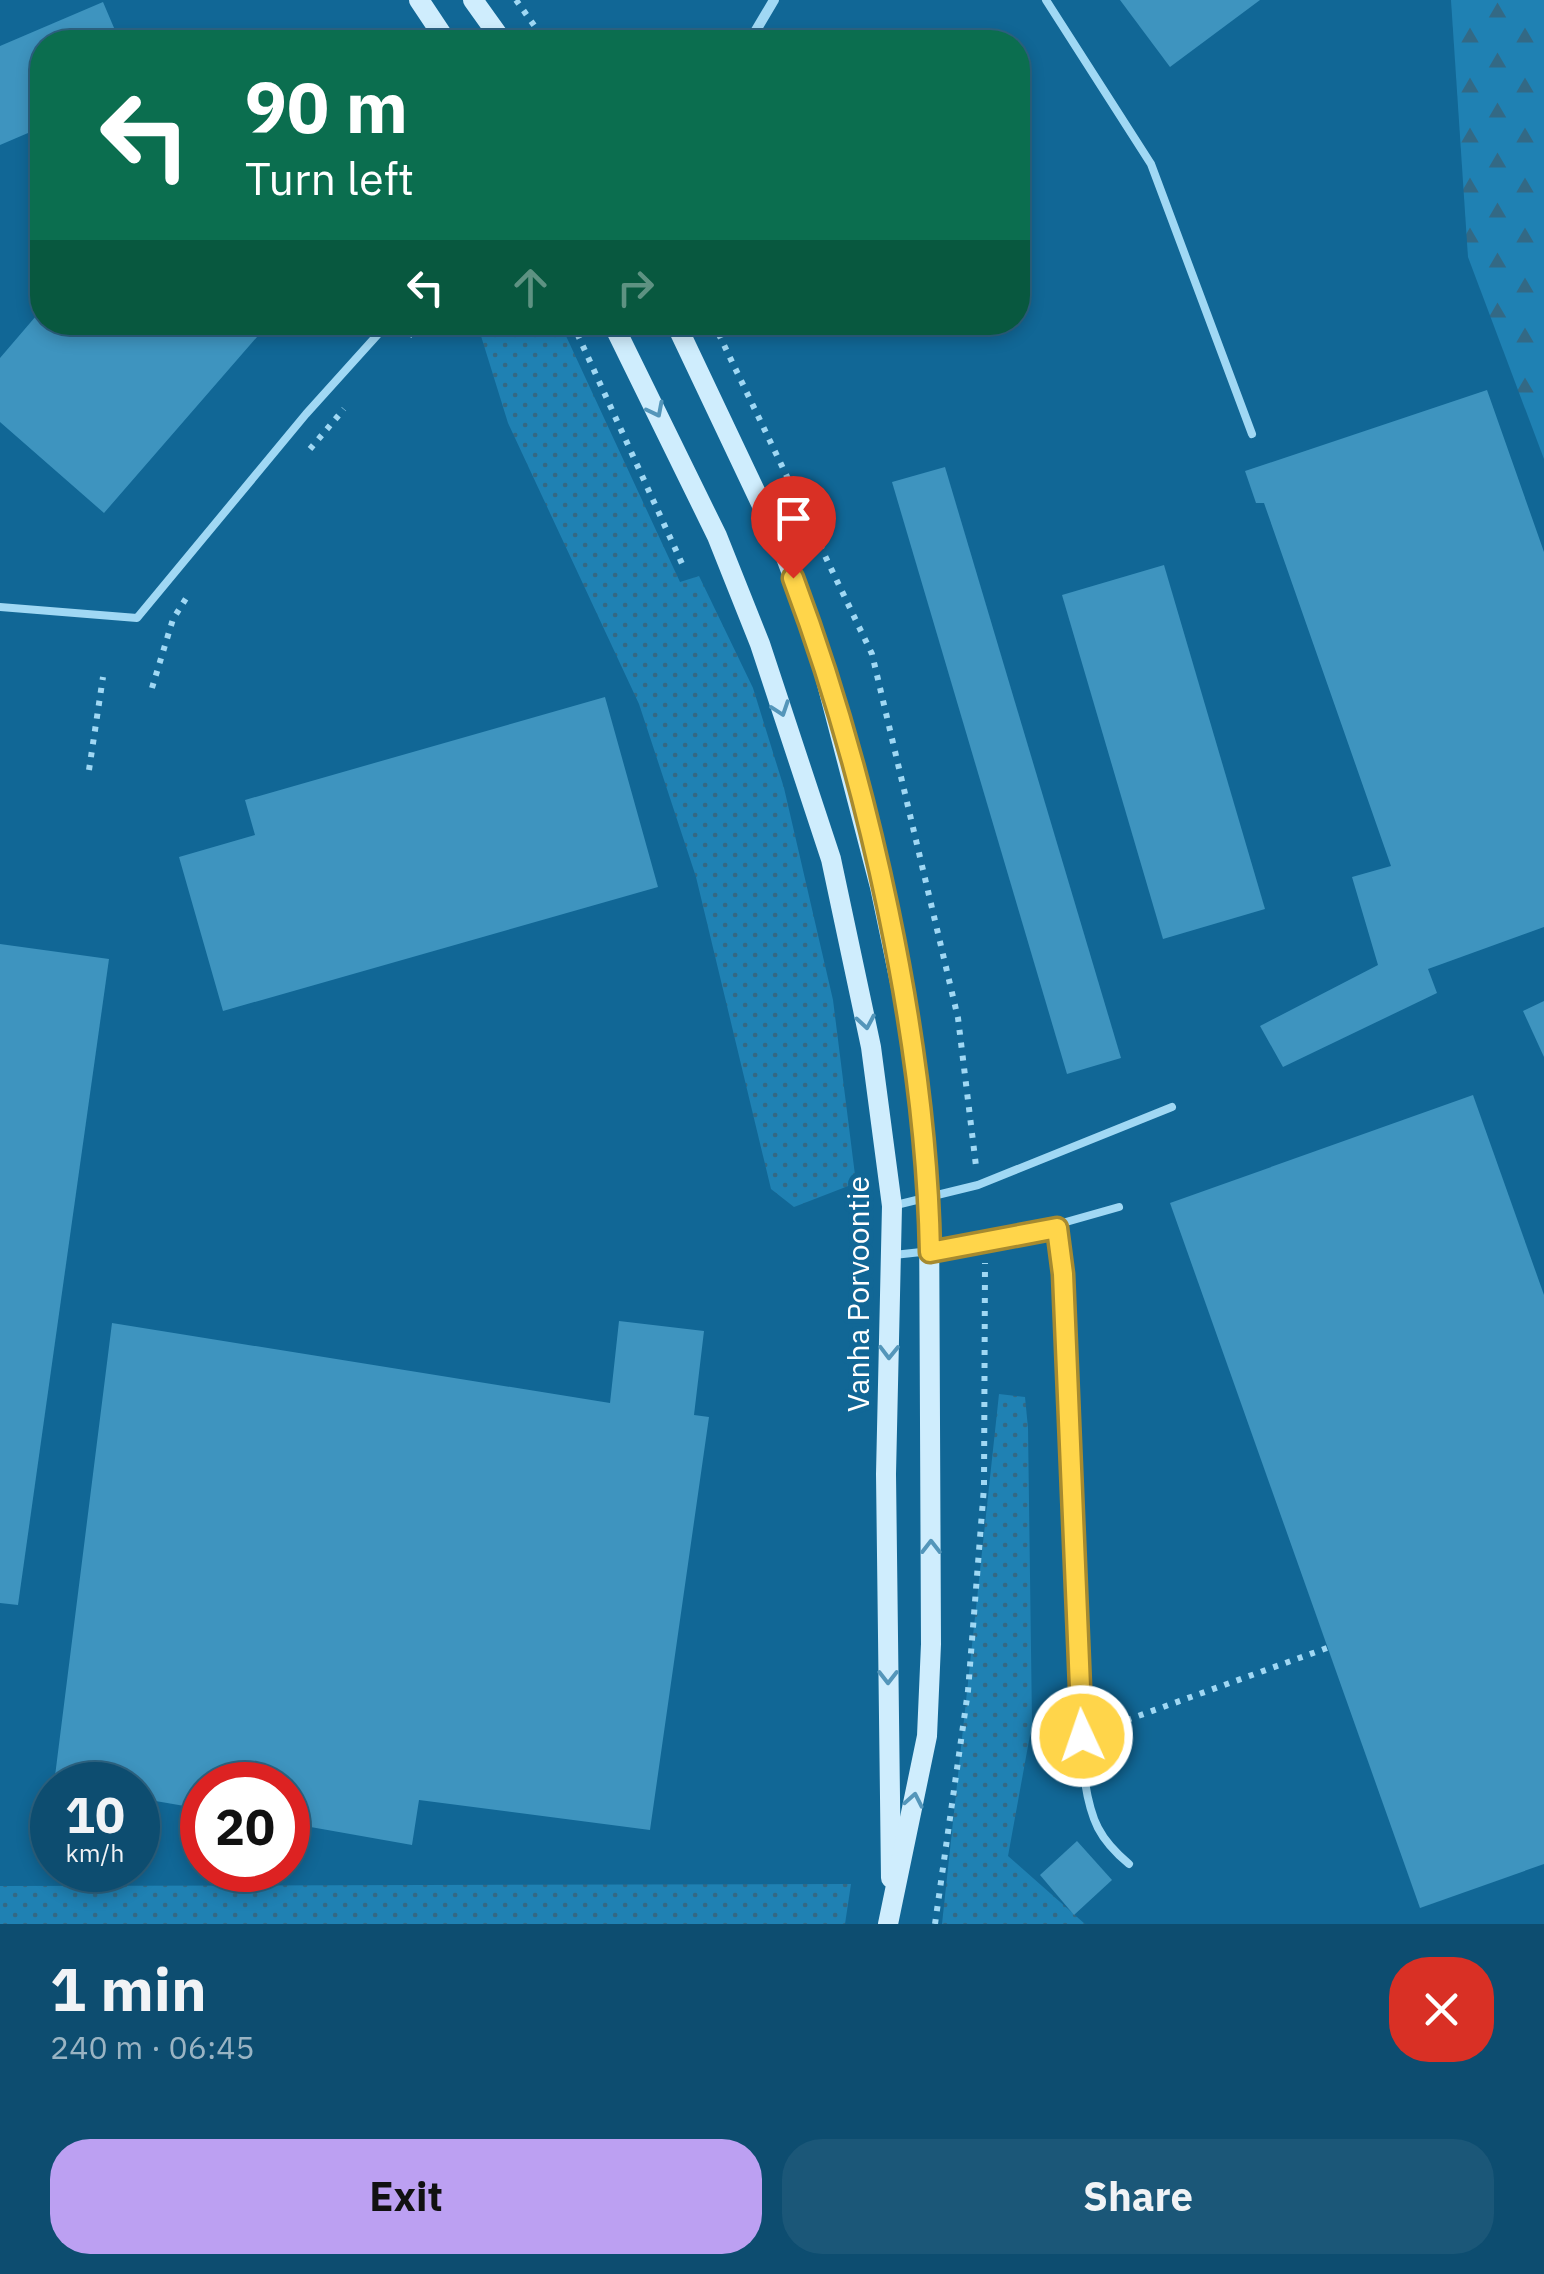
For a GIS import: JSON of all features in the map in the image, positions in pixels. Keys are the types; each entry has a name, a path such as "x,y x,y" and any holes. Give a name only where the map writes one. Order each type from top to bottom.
{"main road":[{"path":"419,0 439,30"},
{"path":"473,0 494,30"},
{"name":"Vanha Porvoontie","path":"618,335 717,536 818,816 849,926 871,1048 892,1206 886,1474 887,1822 892,1895"},
{"name":"Vanha Porvoontie","path":"681,335 784,552 813,630 856,786 899,975 930,1199 931,1644 926,1736 888,1924"}],"street":[{"path":"757,30 774,0"}],"lane":[{"path":"1046,0 1152,164 1252,434"},
{"path":"0,607 137,618 282,443 378,335"},
{"path":"892,1206 978,1185 1172,1107"},
{"path":"892,1255 930,1252 1057,1228 1119,1207"},
{"path":"1057,1228 1063,1274 1082,1736 1092,1821 1104,1843 1129,1864"}],"path":[{"path":"516,0 537,30"},
{"path":"397,350 409,335"},
{"path":"578,335 684,568"},
{"path":"300,460 349,404"},
{"path":"152,688 173,619 196,583"},
{"path":"90,770 103,678"},
{"path":"935,1924 968,1691 984,1488"},
{"path":"1082,1736 1327,1648"}],"green space":[{"path":"1451,0 1544,0 1544,459 1468,257"},
{"path":"481,335 566,335 680,582 699,576 753,688 784,788 833,1000 856,1183 794,1207 771,1189 696,877 639,704 508,423"},
{"path":"999,1394 1025,1397 1028,1428 1032,1724 1008,1856 1085,1924 942,1924"},
{"path":"851,1884 845,1924 0,1924 0,1886 30,1886 30,1892 160,1892 160,1886 180,1886 180,1892 310,1892 310,1885"}],"building":[{"path":"1120,0 1260,0 1170,67"},
{"path":"103,2 115,30 37,30"},
{"path":"30,33 30,132 0,145 0,46"},
{"path":"30,323 30,335 259,335 104,513 0,422 0,358"},
{"path":"1487,390 1544,552 1544,927 1428,969 1437,993 1283,1067 1260,1026 1378,965 1352,877 1391,866 1264,503 1256,503 1245,471"},
{"path":"945,467 1121,1058 1067,1074 892,482"},
{"path":"1164,565 1265,909 1163,939 1062,595"},
{"path":"605,697 658,887 223,1011 179,857 255,835 245,800"},
{"path":"0,944 109,959 18,1605 0,1603"},
{"path":"1544,1001 1544,1057 1523,1011"},
{"path":"1473,1095 1544,1295 1544,1864 1420,1908 1170,1203"},
{"path":"619,1321 704,1331 694,1415 709,1417 650,1830 419,1800 412,1845 310,1827 310,1762 180,1762 180,1805 160,1802 160,1762 57,1762 112,1323 610,1403"},
{"path":"1077,1841 1112,1880 1074,1915 1040,1875"}],"route":[{"path":"793,578 813,630 852,769 906,1011 930,1199 930,1252 985,1245 1057,1228 1063,1274 1082,1736"}]}
